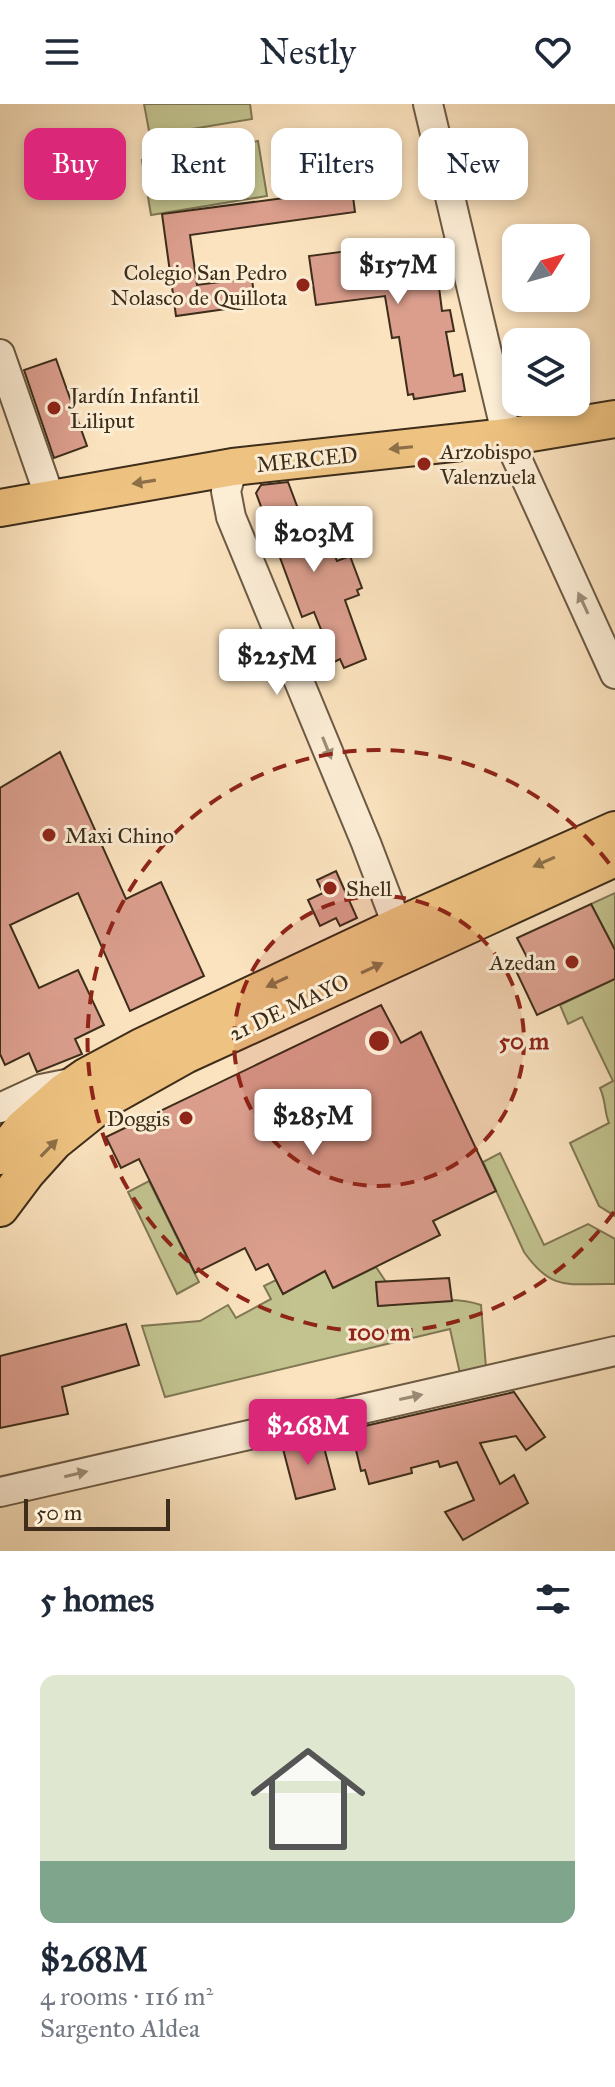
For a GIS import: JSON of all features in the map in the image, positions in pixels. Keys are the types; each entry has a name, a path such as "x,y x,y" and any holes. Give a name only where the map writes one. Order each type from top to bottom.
{"main road":[{"name":"MERCED","path":"0,508 233,467 507,437 615,419"},
{"name":"21 DE MAYO","path":"0,1208 54,1142 110,1097 402,939 615,830"},
{"name":"21 DE MAYO","path":"0,1156 23,1128 77,1082 149,1043 402,939 615,858"}],"street":[{"path":"428,104 507,437 615,674"},
{"path":"0,354 50,498"},
{"path":"233,467 226,491 231,517 402,939"},
{"name":"21 DE MAYO","path":"0,1108 41,1089 77,1082"},
{"path":"0,1492 615,1351"}],"green space":[{"path":"144,104 250,104 252,119 198,128 148,128"},
{"path":"255,141 258,141 267,196 255,198"},
{"path":"149,200 243,200 151,215"},
{"path":"615,893 615,950 591,904"},
{"path":"615,979 615,1216 599,1206 570,1143 609,1123 600,1088 613,1081 582,1017 568,1024 560,1005"},
{"path":"500,1153 544,1245 588,1224 615,1239 615,1284 563,1283 553,1280 534,1265 524,1252 483,1162"},
{"path":"149,1181 199,1282 177,1294 128,1192"},
{"path":"376,1267 386,1282 376,1283 378,1306 444,1300 481,1305 486,1368 461,1378 450,1329 165,1397 142,1326 200,1321 228,1305 236,1318 271,1299 264,1286 276,1280 283,1293 325,1271 334,1288"}],"building":[{"path":"271,200 353,200 355,212 190,235 197,285 252,278 255,305 176,316 162,214"},
{"path":"433,240 442,311 450,310 454,331 446,332 454,376 462,374 465,391 414,399 413,394 408,395 399,337 392,338 385,296 316,305 309,256"},
{"name":"Jardín Infantil Liliput","path":"56,359 87,446 54,458 24,370"},
{"path":"288,482 315,554 331,548 337,561 350,556 362,588 357,590 359,595 345,600 366,659 344,668 340,659 334,662 314,612 302,617 256,493 261,485"},
{"name":"Maxi Chino","path":"60,752 126,899 161,882 204,976 130,1011 78,893 10,925 39,988 78,970 104,1025 75,1039 82,1054 37,1072 29,1053 5,1065 0,1054 0,788"},
{"path":"336,871 357,918 340,926 336,918 320,926 308,900 323,893 317,880"},
{"name":"Azedan","path":"591,904 615,950 615,979 537,1015 517,973 531,965 517,938"},
{"path":"381,1005 401,1043 421,1032 496,1191 433,1221 440,1235 333,1288 325,1271 283,1294 268,1264 256,1270 245,1248 195,1273 139,1159 121,1168 106,1137"},
{"path":"449,1278 452,1301 378,1306 376,1282"},
{"path":"126,1324 139,1365 62,1387 68,1414 0,1428 0,1356"},
{"path":"514,1392 545,1437 526,1450 516,1436 480,1443 500,1484 514,1475 528,1503 463,1540 445,1512 474,1500 457,1462 440,1467 438,1461 411,1468 412,1473 369,1484 365,1470 361,1471 356,1450 361,1449 356,1428"},
{"path":"321,1436 335,1489 296,1499 282,1445"}],"place":[{"name":"Colegio San Pedro Nolasco de Quillota","path":"303,285"},
{"name":"Jardín Infantil Liliput","path":"54,408"},
{"name":"Arzobispo Valenzuela","path":"424,464"},
{"name":"Maxi Chino","path":"49,835"},
{"name":"Shell","path":"330,888"},
{"name":"Azedan","path":"572,962"},
{"name":"Doggis","path":"186,1118"}]}
